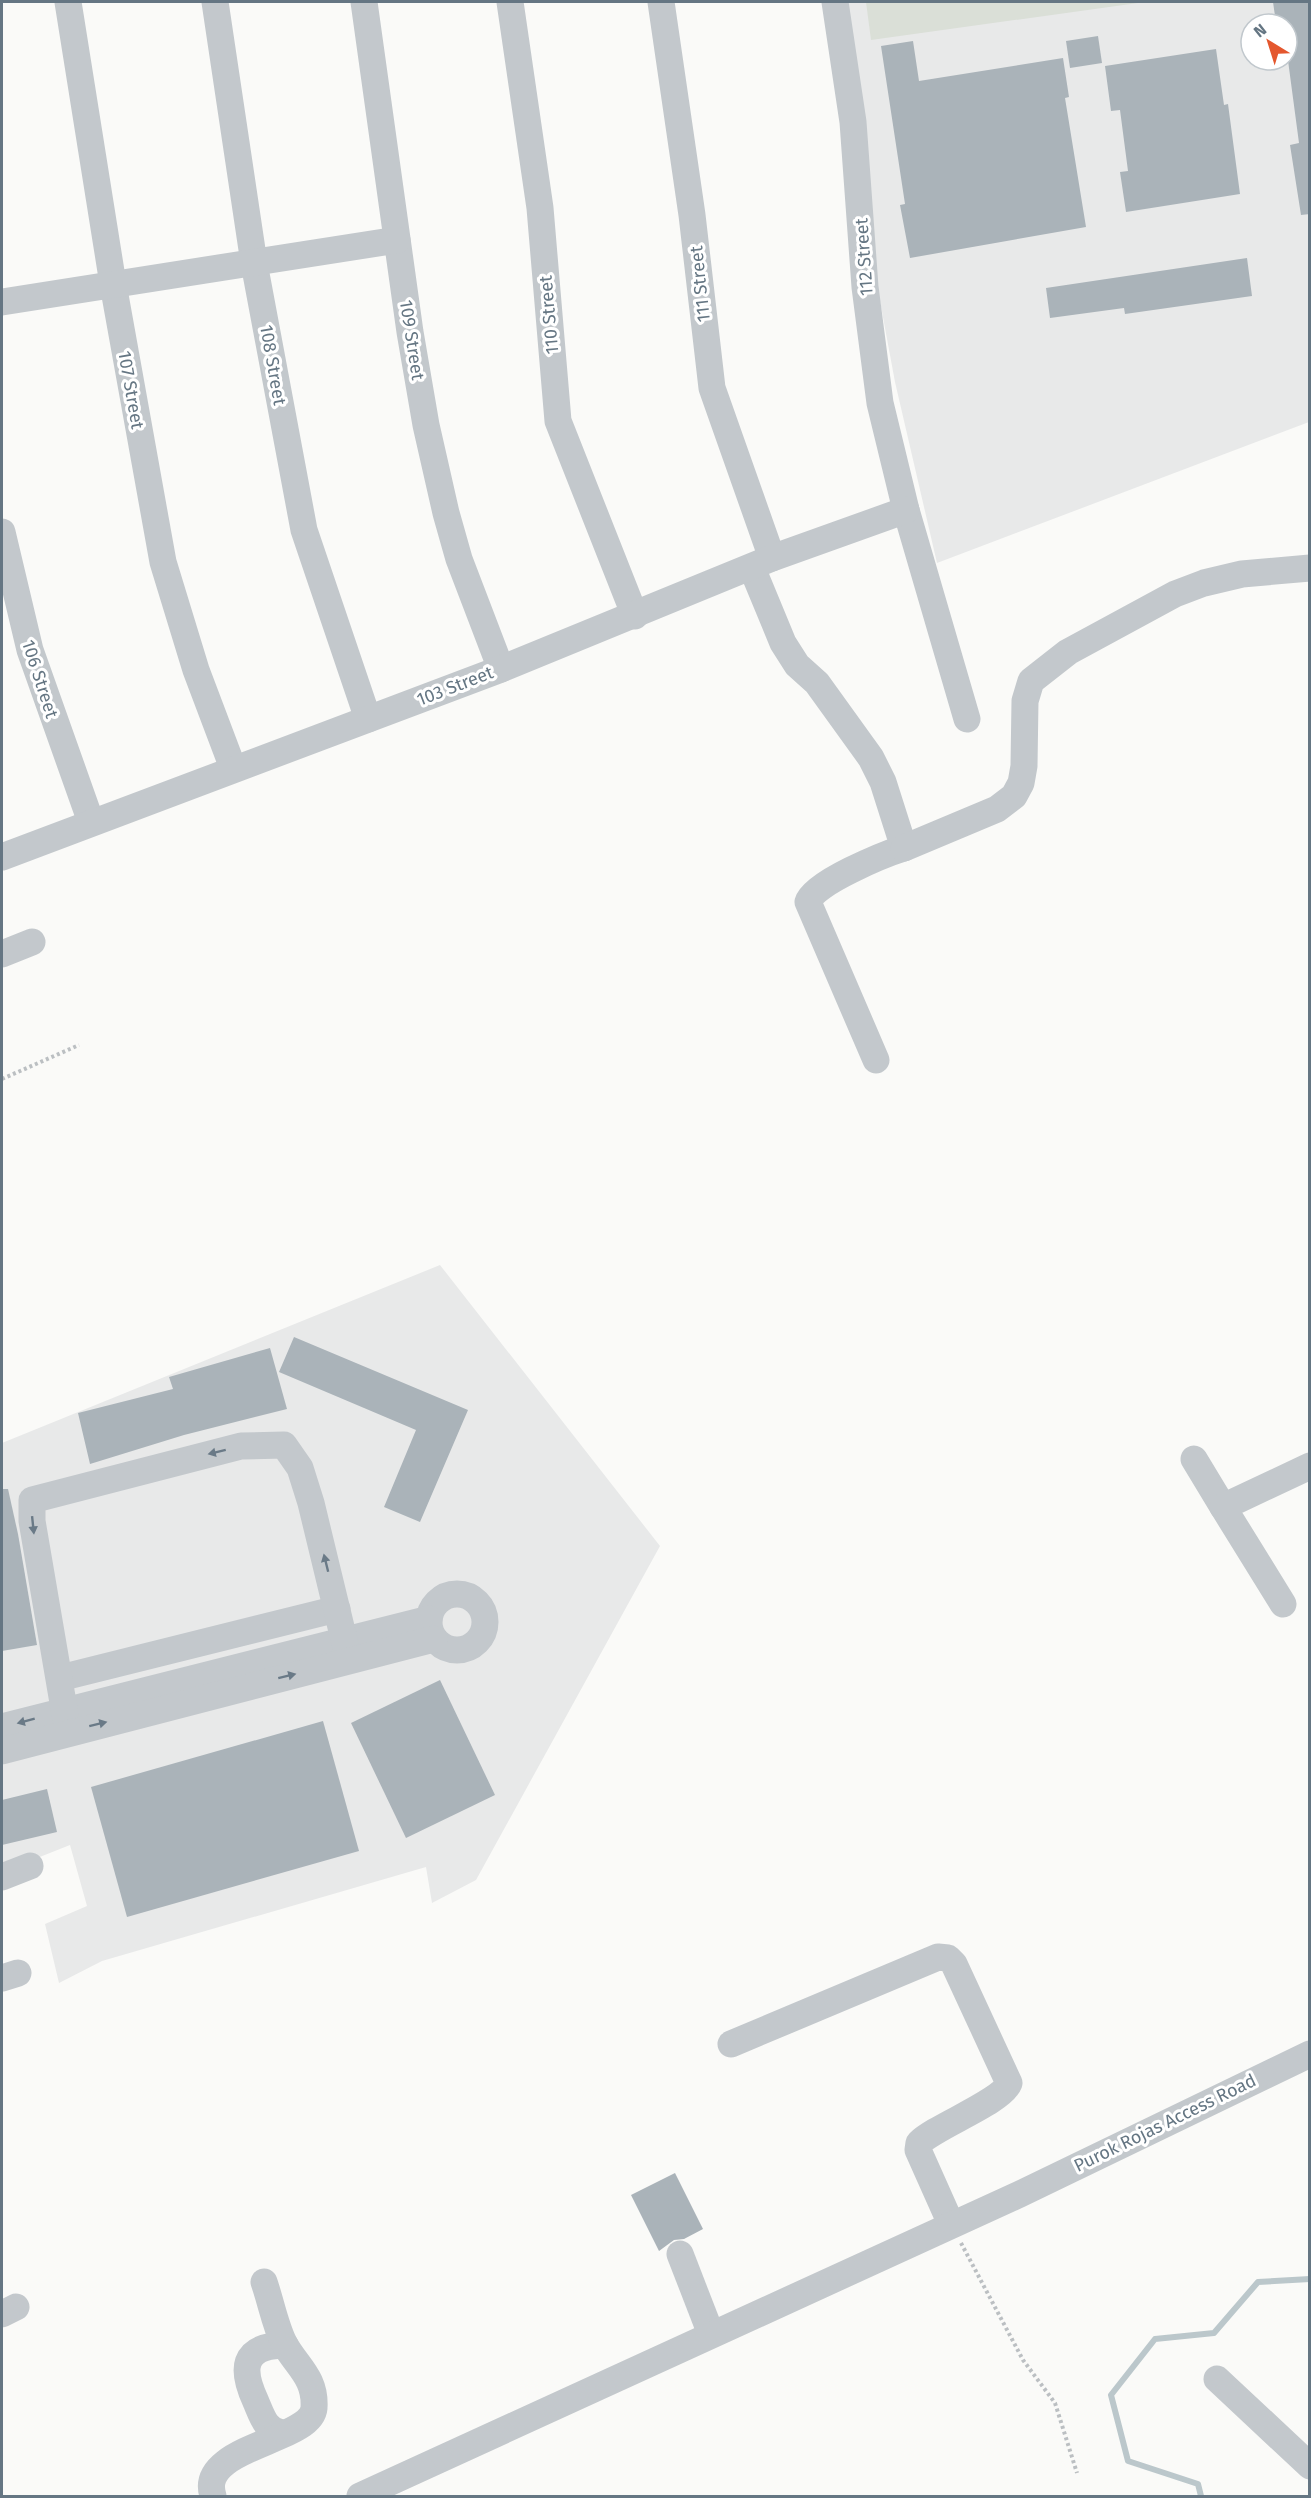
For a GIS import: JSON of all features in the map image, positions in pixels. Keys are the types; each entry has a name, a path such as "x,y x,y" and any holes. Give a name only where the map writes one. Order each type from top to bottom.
{"street":[{"name":"107 Street","path":"68,2 113,284 163,562 196,670 233,768"},
{"name":"108 Street","path":"215,2 254,263 304,530 369,719"},
{"name":"109 Street","path":"364,2 424,414 446,513 459,559 501,669"},
{"name":"110 Street","path":"510,2 540,208 558,421 636,616"},
{"name":"111 Street","path":"661,2 692,215 712,388 783,643 797,665 817,683 871,758 883,782 904,848"},
{"name":"112 Street","path":"835,2 853,122 865,287 880,403 906,510 967,719"},
{"path":"2,302 397,240"},
{"name":"103 Street","path":"2,857 233,768 501,669 762,563 906,510"},
{"name":"106 Street","path":"2,532 30,650 91,822"},
{"path":"876,1059 808,902 814,892 877,856 904,848 997,809 1014,796 1021,783 1024,766 1025,701 1031,681 1068,652 1175,594 1204,583 1242,573 1310,568"},
{"path":"2,954 32,942"},
{"path":"66,1722 32,1521 33,1500 231,1448 260,1443 285,1445 295,1460 311,1503 347,1650"},
{"path":"1194,1459 1283,1604"},
{"path":"1223,1507 1310,1466"},
{"path":"60,1677 337,1609"},
{"path":"2,1751 66,1722 432,1629"},
{"path":"2,1727 66,1722"},
{"path":"2,1877 30,1866"},
{"path":"731,2044 938,1957 948,1958 954,1964 1009,2083 1007,2088 992,2099 919,2143 918,2150 951,2224"},
{"name":"Purok Rojas Access Road","path":"360,2496 1020,2194 1310,2054"},
{"path":"680,2254 711,2334"},
{"path":"213,2496 210,2484 215,2471 309,2420 314,2406 312,2388 302,2368 285,2345 264,2282"},
{"path":"282,2433 272,2431 266,2424 248,2384 245,2369 249,2360 258,2352 274,2345 285,2345"},
{"path":"1217,2379 1310,2466"}],"path":[{"path":"2,1079 79,1045"},
{"path":"951,2224 1013,2344 1055,2403 1077,2473"}],"shaded area":[{"path":"846,2 1309,2 1309,422 937,563 895,382 875,274"},
{"path":"866,2 1145,2 871,40"},
{"path":"440,1265 660,1546 476,1880 432,1903 426,1867 102,1961 59,1983 45,1924 87,1906 70,1845 2,1872 2,1443"}],"building":[{"path":"1273,2 1310,2 1310,214 1301,215 1290,145 1299,143 1290,72 1299,72 1299,12 1274,12"},
{"path":"1098,36 1102,63 1070,68 1066,41"},
{"path":"913,41 919,81 1063,58 1069,97 1065,98 1086,227 910,258 900,205 905,204 881,46"},
{"path":"1216,49 1224,105 1228,104 1240,194 1126,212 1120,172 1128,171 1120,110 1111,111 1105,66"},
{"path":"1247,258 1252,296 1125,314 1124,308 1050,318 1046,288"},
{"path":"294,1337 468,1410 420,1522 384,1507 416,1430 279,1372"},
{"path":"270,1348 287,1409 184,1435 90,1464 78,1413 173,1389 169,1377"},
{"path":"2,1489 8,1489 37,1645 2,1651"},
{"path":"440,1680 495,1795 406,1838 351,1723"},
{"path":"323,1721 359,1851 127,1917 91,1787"},
{"path":"47,1789 57,1832 2,1845 2,1800"},
{"path":"675,2173 703,2229 684,2239 674,2240 659,2251 631,2195"}],"waterway":[{"path":"1201,2496 1198,2484 1128,2461 1111,2395 1155,2339 1214,2333 1258,2282 1310,2279"}]}
